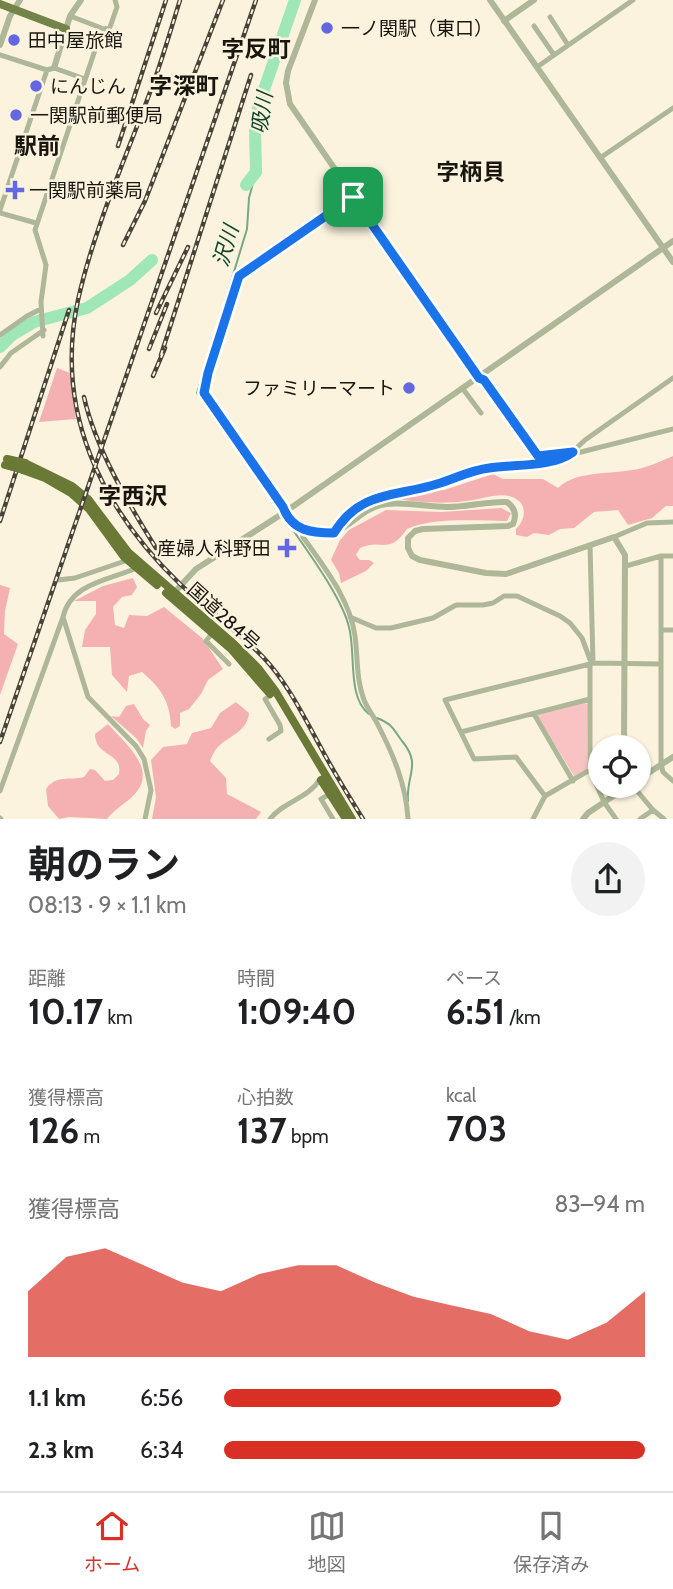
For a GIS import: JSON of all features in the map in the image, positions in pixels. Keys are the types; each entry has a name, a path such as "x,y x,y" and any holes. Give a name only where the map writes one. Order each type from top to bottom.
{"highway":[{"name":"国道284号","path":"3,461 24,466 72,486 88,499 131,559 214,631 273,694 346,819"},
{"name":"国道284号","path":"332,793 352,819"}],"main road":[{"path":"0,4 66,29"}],"street":[{"path":"0,46 20,0"},
{"path":"36,223 0,211 50,69 64,39 70,16 80,0"},
{"path":"70,16 104,29 110,27 117,7 115,0"},
{"path":"315,0 286,83 287,96 293,110 479,378 484,380 538,456 578,453 673,430"},
{"path":"490,0 673,262"},
{"path":"504,21 534,0"},
{"path":"537,67 633,0"},
{"path":"550,17 568,45"},
{"path":"534,26 554,55"},
{"path":"0,367 11,353 43,333 41,311 46,265 35,230 36,223 95,50 64,39"},
{"path":"0,55 85,79"},
{"path":"600,158 673,107"},
{"path":"353,197 239,276 204,392 290,522 312,533 334,533 375,506 388,503 448,507 507,502 512,506 515,518 513,524 503,527 415,531 408,538 408,548 412,556 420,560 486,573 506,574 648,523 673,522"},
{"path":"172,595 196,569 285,512 673,241"},
{"path":"0,335 41,311"},
{"path":"0,326 7,329"},
{"path":"334,533 352,511 379,496 436,485 478,469 540,464 568,456 585,440 673,378"},
{"path":"463,389 481,413"},
{"path":"301,529 303,537 339,591 350,617 355,635 359,686 402,776 407,794 408,819"},
{"path":"614,537 625,555 624,735"},
{"path":"590,545 590,735"},
{"path":"625,566 661,556 673,556"},
{"path":"661,556 661,764 663,772 673,781"},
{"path":"58,580 75,578 131,559"},
{"path":"0,791 66,603 75,593 139,567"},
{"path":"350,617 376,628 391,628 433,618 456,605 483,605 493,603 504,596 517,596 560,616 570,624 582,638 591,664"},
{"path":"63,617 88,697 136,746 144,760 151,790 145,819"},
{"path":"661,630 673,630"},
{"path":"214,631 206,641 229,664"},
{"path":"545,796 516,757 474,759 445,700 591,664 661,664"},
{"path":"269,739 281,731 265,699 273,694"},
{"path":"461,732 590,699"},
{"path":"534,714 573,781"},
{"path":"651,771 673,757"},
{"path":"533,819 545,796 588,771"},
{"path":"270,819 282,806 307,793 322,776"},
{"path":"332,793 321,799 332,819"},
{"path":"602,798 616,819"},
{"path":"583,819 587,813 611,798"},
{"path":"642,798 664,819"},
{"path":"639,819 653,810"}],"shaded area":[{"path":"57,368 70,373 76,419 39,422"},
{"path":"673,456 673,506 666,506 652,518 628,525 618,510 594,512 574,528 560,529 549,535 534,533 527,537 516,535 524,510 520,502 509,496 439,503 391,497 444,490 493,474 503,479 543,479 558,488 576,478 642,468"},
{"path":"501,508 511,513 507,521 456,520 418,525 407,529 390,544 360,548 356,555 360,560 374,563 366,571 341,583 339,573 331,560 340,540 349,530 386,510 442,512"},
{"path":"133,578 137,587 132,595 122,597 113,607 115,625 124,628 129,615 147,616 164,607 202,638 223,669 208,680 189,709 180,713 180,726 175,729 171,726 169,710 163,696 142,672 129,676 127,692 112,675 110,647 82,647 85,630 96,614 96,601 74,601 103,586"},
{"path":"0,585 10,588 4,634 18,644 0,695"},
{"path":"236,702 249,713 248,719 242,729 218,747 210,761 226,778 227,794 261,812 256,819 152,819 156,797 151,760 163,747 187,744 192,733 211,728 220,713"},
{"path":"584,702 588,705 587,770 574,776 538,714"},
{"path":"134,704 150,725 143,748 136,738 111,716 119,717 126,706"},
{"path":"108,724 137,758 143,777 140,787 107,819 59,819 48,806 46,789 54,781 84,777 90,769 95,770 105,781 113,780 119,774 117,762 99,747 96,741 95,734"}],"waterway":[{"name":"吸川","path":"246,185 256,172 255,128 258,107 295,0"},
{"name":"沢川","path":"256,172 249,198 247,229 197,393 277,507"},
{"name":"吸川","path":"0,347 12,335 34,322 87,308 130,280 152,260"},
{"name":"沢川","path":"293,530 340,603 351,637 355,686 362,707 369,714"},
{"name":"沢川","path":"377,718 392,727 411,757 408,801"}],"railway":[{"path":"118,146 166,0"},
{"path":"180,0 153,83 101,222 78,300 72,341 73,381 79,419 90,455 127,523 152,555 180,584 243,638 280,677 363,819"},
{"path":"123,245 145,201 223,0"},
{"path":"0,742 256,0"},
{"path":"161,355 251,75"},
{"path":"156,313 188,247"},
{"path":"149,349 167,304"},
{"path":"0,521 69,310"},
{"path":"153,376 165,348"},
{"path":"84,397 104,455 156,548"}],"place":[{"name":"一ノ関駅（東口）","path":"327,28"},
{"name":"田中屋旅館","path":"14,40"},
{"name":"にんじん","path":"36,86"},
{"name":"一関駅前郵便局","path":"16,115"},
{"name":"一関駅前薬局","path":"15,190"},
{"name":"ファミリーマート","path":"409,388"},
{"name":"産婦人科野田","path":"287,548"}],"district":[{"name":"字反町","path":"256,49"},
{"name":"字深町","path":"184,86"},
{"name":"駅前","path":"37,146"},
{"name":"字柄貝","path":"471,172"},
{"name":"字西沢","path":"133,496"}],"route":[{"path":"353,197 479,378 484,380 538,456 573,452 540,464 478,469 436,485 379,496 352,511 334,533 312,533 290,522 283,507 204,393 239,276 353,197"}]}
